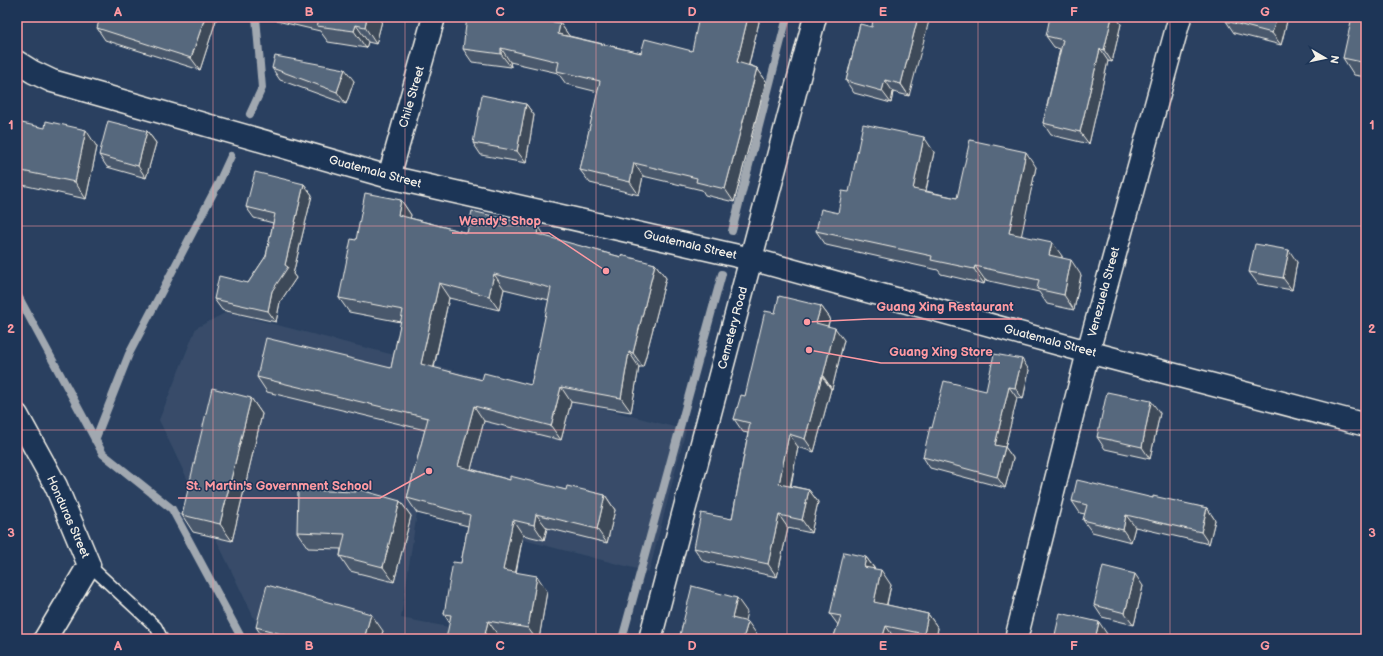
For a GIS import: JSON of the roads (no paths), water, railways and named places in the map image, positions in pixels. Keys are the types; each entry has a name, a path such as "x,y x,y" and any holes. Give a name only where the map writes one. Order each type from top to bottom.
{"street":[{"name":"Chile Street","path":"389,177 434,17"},
{"name":"Cemetery Road","path":"650,639 815,17"},
{"name":"Venezuela Street","path":"1016,639 1088,352 1180,17"},
{"name":"Guatemala Street","path":"17,62 52,81 389,177 751,259 1088,352 1366,424"},
{"name":"Honduras Street","path":"17,415 56,486 89,565 45,639"}],"lane":[{"path":"89,565 156,627 162,639"}],"waterway":[{"path":"250,114 262,88 256,17"},
{"path":"732,231 787,17"},
{"path":"95,440 129,354 219,182 231,156"},
{"path":"622,639 722,274"},
{"path":"17,294 103,454 172,509 242,639"}],"place":[{"name":"Wendy's Shop","path":"606,271"},
{"name":"Guang Xing Restaurant","path":"807,322"},
{"name":"Guang Xing Store","path":"809,350"},
{"name":"St. Martin's Government School","path":"429,471"}]}
